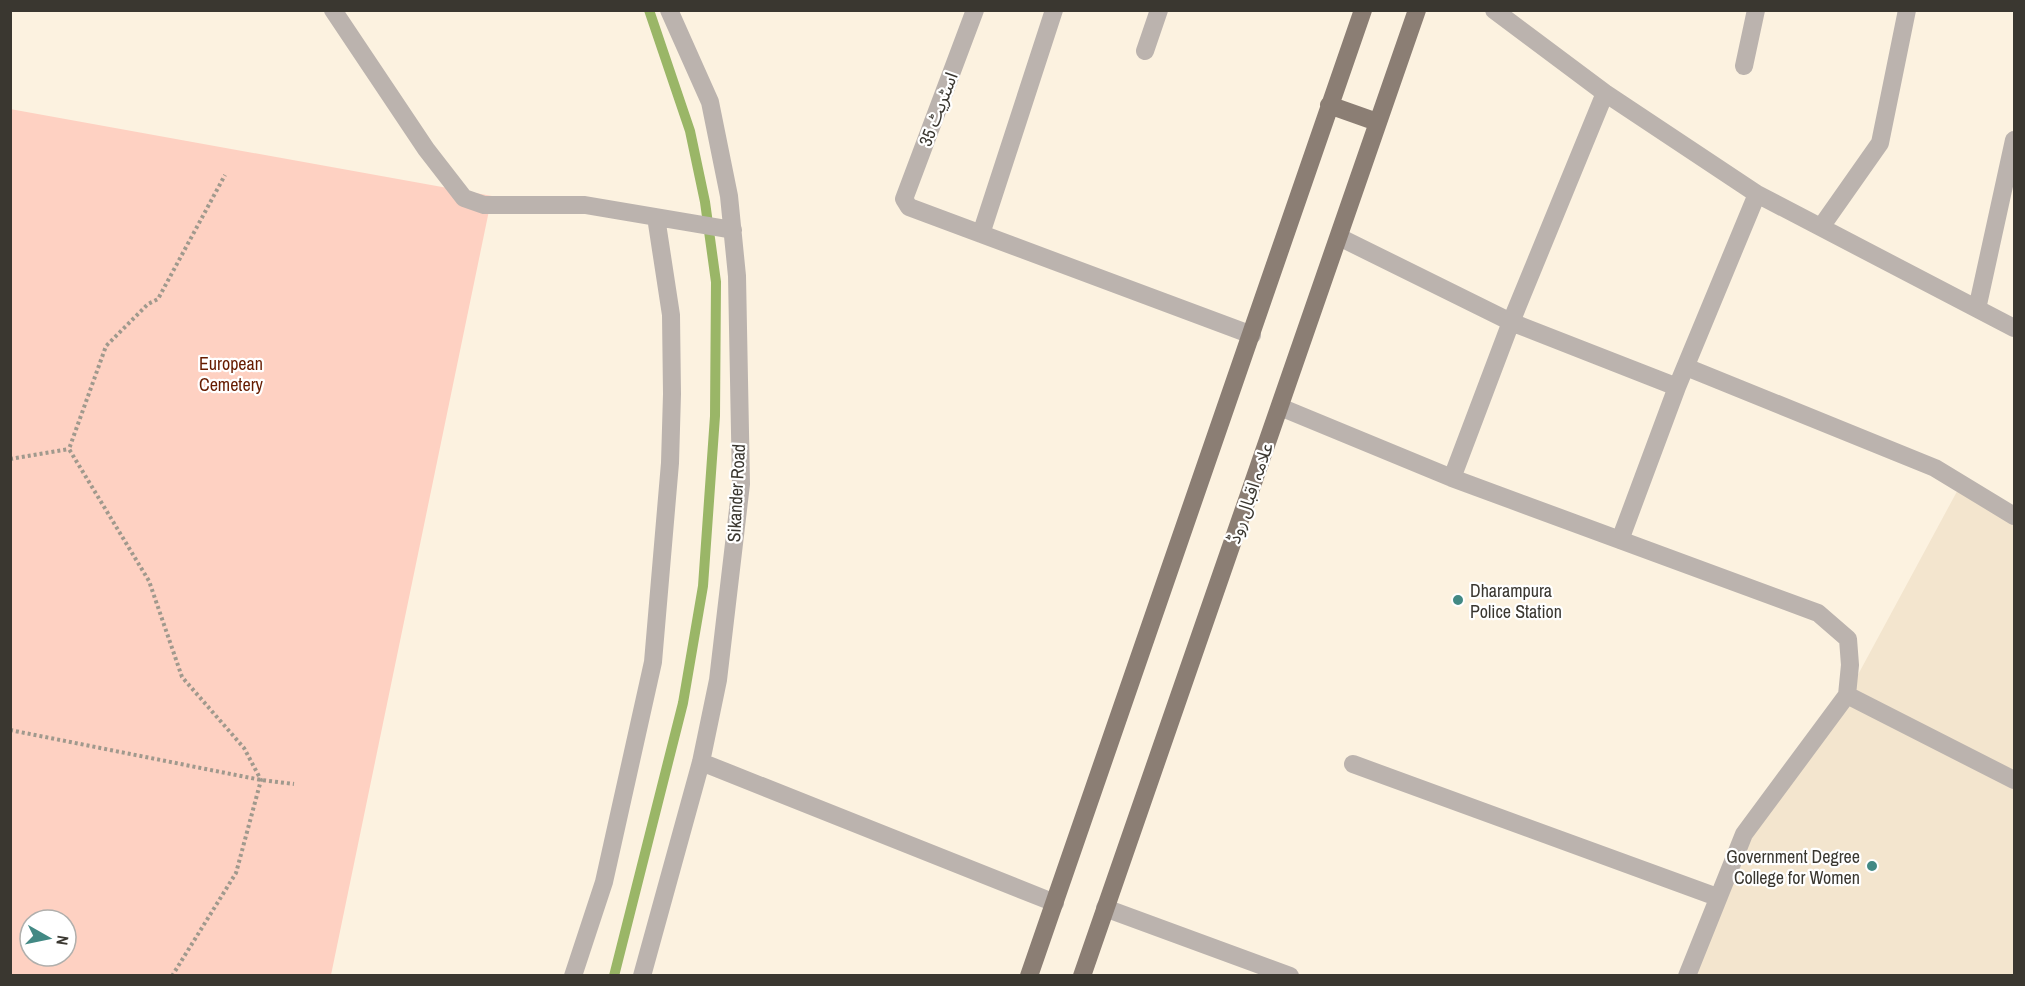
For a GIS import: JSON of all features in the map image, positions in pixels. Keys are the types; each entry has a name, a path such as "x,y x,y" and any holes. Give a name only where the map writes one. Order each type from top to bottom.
{"main road":[{"path":"1029,975 1363,10"},
{"name":"علامہ اقبال روڈ","path":"1082,975 1417,10"},
{"path":"1329,105 1377,122"}],"street":[{"path":"333,10 426,150 464,198 484,205 585,205 733,230"},
{"name":"Sikander Road","path":"642,975 701,762 718,680 741,484 737,276 733,230 710,102 669,10"},
{"name":"اسٹریٹ 35","path":"975,10 904,199 909,207 981,234"},
{"path":"1054,10 981,234 1252,335"},
{"path":"1145,51 1159,10"},
{"path":"1494,10 1605,93 1757,194 2014,328"},
{"path":"1743,66 1756,10"},
{"path":"1821,227 1880,142 1907,10"},
{"path":"1452,478 1511,322 1605,93"},
{"path":"1977,309 2014,140"},
{"path":"1620,540 1677,387 1757,194"},
{"path":"573,975 604,882 653,662 670,463 672,394 671,315 656,217"},
{"path":"1339,237 1511,322 1677,387"},
{"path":"1686,367 1935,468 2014,516"},
{"path":"1280,407 1452,478 1818,613 1848,639 1850,665 1847,695 1744,834 1687,975"},
{"path":"1847,695 2014,780"},
{"path":"701,762 1055,903"},
{"path":"1353,764 1717,897"},
{"path":"1105,908 1290,975"}],"path":[{"path":"69,449 106,346 148,304 158,299 225,175"},
{"path":"10,459 69,449"},
{"path":"69,449 149,581 182,677 244,748 261,780 236,873 172,975"},
{"path":"10,730 261,780 294,784"}],"shaded area":[{"name":"Government Degree College for Women","path":"1961,484 2014,516 2014,975 1693,976 1744,834 1847,695"}],"green space":[{"name":"European Cemetery","path":"10,109 492,196 331,975 11,975"}],"waterway":[{"path":"614,976 683,703 703,586 715,416 716,282 705,202 690,131 649,10"}],"place":[{"name":"Dharampura Police Station","path":"1458,600"},
{"name":"Government Degree College for Women","path":"1872,866"}]}
